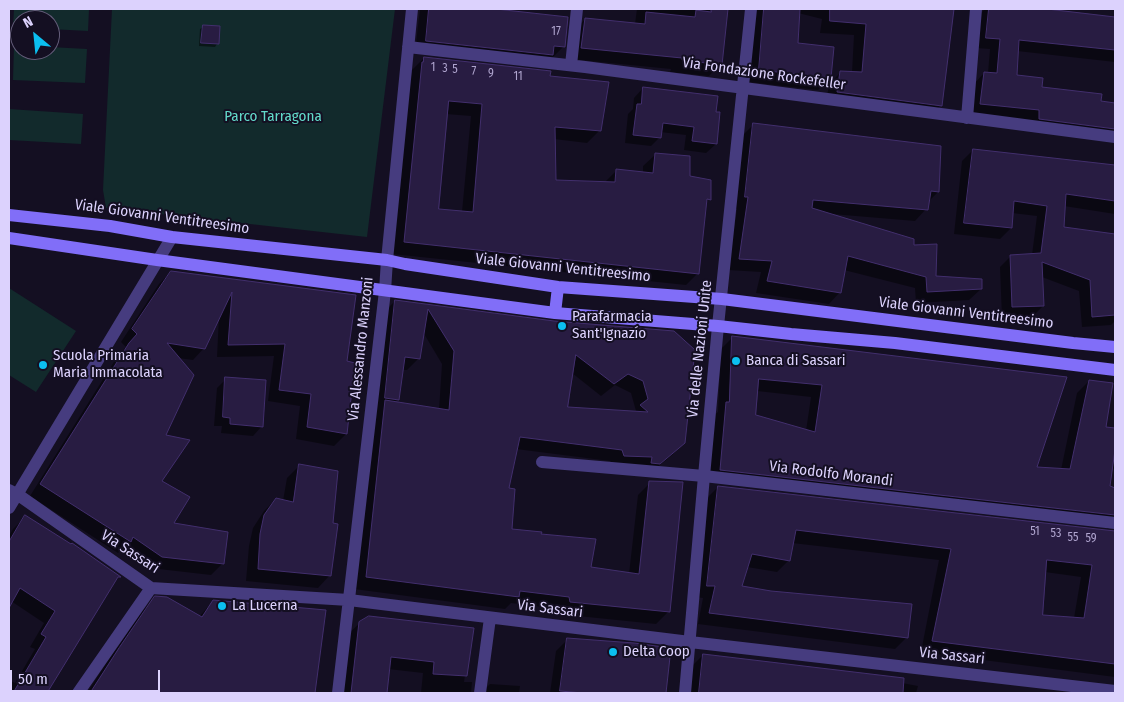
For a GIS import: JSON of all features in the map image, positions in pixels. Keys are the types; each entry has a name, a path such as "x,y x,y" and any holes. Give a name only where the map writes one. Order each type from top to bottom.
{"main road":[{"name":"Viale Giovanni Ventitreesimo","path":"9,215 110,226 172,237 387,260 558,286 722,299 1115,347"},
{"path":"9,238 157,260 554,313 895,343 1115,370"},
{"path":"554,313 558,286"},
{"path":"895,343 898,321"},
{"path":"1070,365 1073,343"}],"street":[{"name":"Via Alessandro Manzoni","path":"338,693 385,291 412,9"},
{"path":"571,65 577,9"},
{"name":"Via delle Nazioni Unite","path":"685,693 718,326 751,9"},
{"path":"967,118 976,9"},
{"name":"Via Fondazione Rockefeller","path":"408,47 571,65 1115,137"},
{"path":"9,508 13,492 172,237"},
{"name":"Via Rodolfo Morandi","path":"542,462 704,476 1115,523"},
{"name":"Via Sassari","path":"13,492 151,588 349,600 1115,691"},
{"path":"78,693 151,588"},
{"path":"480,693 490,618"}],"green space":[{"path":"89,9 88,31 60,30 60,10 14,10"},
{"name":"Parco Tarragona","path":"112,9 395,9 367,237 106,208 103,190"},
{"path":"60,48 87,49 85,83 13,80 14,60 60,60"},
{"path":"9,109 83,114 81,144 9,140"},
{"path":"9,288 76,331 36,392 9,375"}],"building":[{"path":"429,9 496,9 568,17 565,47 554,46 553,55 426,41"},
{"path":"711,9 728,9 722,65 682,60 682,58 581,48 585,18 645,24 646,12 695,17 696,10 711,12"},
{"path":"764,9 800,9 798,43 834,47 831,78 759,70"},
{"path":"830,9 954,9 942,106 837,92 840,71 862,72 866,24 830,21"},
{"path":"989,9 1047,9 1115,17 1115,50 1019,40 1017,75 1043,78 1042,87 1102,94 1101,101 1115,103 1115,129 1039,119 1039,110 980,104 984,72 997,73 1000,39 986,38"},
{"path":"203,25 220,26 219,44 201,43"},
{"path":"424,57 551,71 550,76 609,82 601,131 555,127 556,180 615,182 616,169 653,173 655,153 690,156 690,176 711,180 711,200 707,199 699,274 404,242","holes":["449,101 482,104 473,212 439,209"]},
{"path":"643,87 718,96 716,112 720,112 717,144 692,141 694,127 663,123 661,138 633,135 637,104 641,104"},
{"path":"753,123 941,146 939,192 931,191 928,210 813,200 812,208 914,239 914,245 937,244 936,276 982,279 982,289 927,292 926,277 848,256 841,293 767,281 772,261 739,259 748,197 745,197"},
{"path":"973,149 1115,165 1115,201 1066,194 1064,227 1115,234 1115,315 1092,317 1090,280 1042,262 1044,306 1012,307 1010,255 1041,253 1047,206 1014,201 1012,228 964,223"},
{"path":"171,271 356,295 347,361 355,363 347,434 307,427 311,394 279,390 285,344 228,345 232,292 205,349 167,343 194,375 166,435 190,440 162,481 190,497 174,523 228,532 224,564 162,557 133,537 131,542 40,484 129,343 137,334 132,329"},
{"path":"395,300 554,321 674,331 695,350 685,443 660,464 651,463 652,457 624,456 622,450 520,437 509,488 515,489 512,529 542,532 541,534 596,539 591,567 639,574 649,481 683,482 670,612 570,602 569,597 520,591 519,597 366,577 385,400 449,410 454,351 428,309 420,359 405,357 399,400 385,398","holes":["576,355 614,384 628,374 643,381 648,399 640,405 648,412 568,407"]},
{"path":"732,336 1067,377 1037,467 1070,469 1089,380 1113,383 1106,427 1115,428 1115,450 1110,486 1115,488 1115,515 720,470 726,402 729,402","holes":["759,379 822,385 815,432 756,415"]},
{"path":"225,377 266,380 263,427 230,424 230,418 223,417"},
{"path":"299,464 338,471 333,523 338,524 331,576 258,569 260,534 264,515 276,498 293,502"},
{"path":"718,486 1115,531 1115,664 932,641 951,549 796,530 790,561 752,554 742,586 771,591 912,604 908,638 709,613 715,586 707,586","holes":["1047,560 1092,565 1084,618 1043,615"]},
{"path":"25,515 72,543 121,577 118,577 47,693 13,693 46,637 41,634 55,611 20,588 9,608 9,542"},
{"path":"155,596 167,597 202,617 213,600 326,610 315,693 90,693"},
{"path":"369,616 474,628 467,676 433,674 434,662 391,657 387,693 351,693 359,622"},
{"path":"567,638 671,648 666,693 583,693 560,691"},
{"path":"703,654 904,678 903,693 699,693"}],"place":[{"name":"Parafarmacia Sant'Ignazío","path":"562,326"},
{"name":"Banca di Sassari","path":"736,361"},
{"name":"Scuola Primaria Maria Immacolata","path":"43,365"},
{"name":"La Lucerna","path":"222,606"},
{"name":"Delta Coop","path":"613,652"}]}
